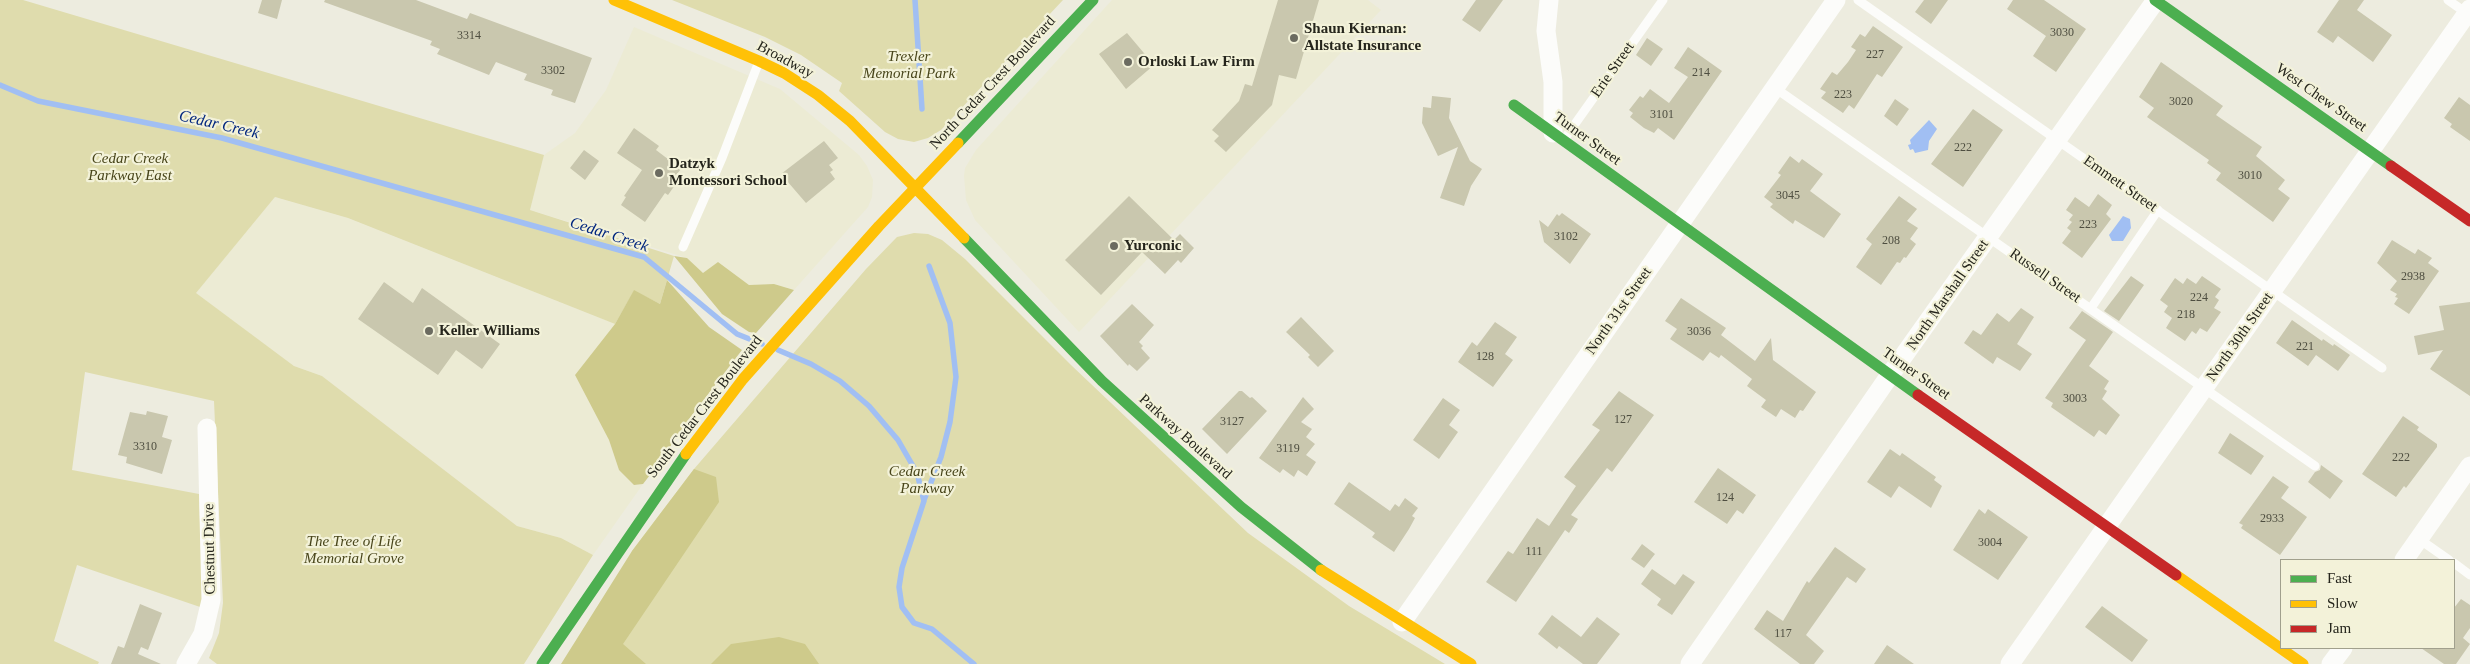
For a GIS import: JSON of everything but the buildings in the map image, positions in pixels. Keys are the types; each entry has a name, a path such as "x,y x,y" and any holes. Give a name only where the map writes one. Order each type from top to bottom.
{"street":[{"name":"Broadway","path":"614,0 759,61 791,77 850,121 916,188"},
{"name":"North Cedar Crest Boulevard","path":"916,188 1093,0"},
{"path":"1549,0 1546,30 1558,137"},
{"name":"North 31st Street","path":"1402,622 1836,0"},
{"name":"North Marshall Street","path":"1690,664 1890,375 2155,0"},
{"name":"West Chew Street","path":"2155,0 2470,221"},
{"name":"North 30th Street","path":"2010,664 2469,13"},
{"name":"Turner Street","path":"1514,105 1890,375 2280,648"},
{"name":"South Cedar Crest Boulevard","path":"542,664 666,480 743,379 916,188"},
{"name":"Parkway Boulevard","path":"916,188 1102,381 1161,436 1282,541 1340,584 1471,664"},
{"name":"Chestnut Drive","path":"186,664 203,634 211,600 207,428"},
{"path":"2405,559 2470,466"},
{"name":"Turner Street","path":"2282,649 2303,664"},
{"path":"2331,664 2342,649"}],"lane":[{"name":"Erie Street","path":"1558,137 1663,0"},
{"name":"Emmett Street","path":"1858,0 2382,368"},
{"path":"2448,0 2469,13"},
{"path":"683,247 722,158 759,61"},
{"name":"Russell Street","path":"1775,88 2315,466"},
{"path":"2091,308 2158,210"},
{"path":"2419,539 2448,559"},
{"path":"2455,564 2470,575"}],"shaded area":[{"path":"1112,0 1368,0 1381,10 1079,332 975,220 966,200 964,176 965,168 976,150"},
{"path":"634,27 780,89 859,155 867,166 873,180 872,197 868,207 794,290 774,284 749,285 718,262 703,274 687,258 530,210 544,155 575,133 606,90"},
{"path":"275,197 348,218 615,324 575,375 609,440 619,470 634,485 643,484 593,555 561,538 517,526 322,376 294,366 195,293"},
{"path":"674,256 687,258 703,273 718,262 749,285 774,284 794,290 756,333 749,332 722,314"},
{"path":"667,280 709,327 742,350 689,419 643,484 634,485 619,470 609,440 575,375 615,324 634,290 660,304"},
{"path":"694,469 716,477 719,502 623,644 646,664 561,664 632,551"},
{"path":"779,637 805,644 819,664 711,664 731,644"}],"green space":[{"name":"Cedar Creek Parkway East","path":"0,0 23,0 544,155 530,210 674,256 660,304 634,291 615,324 348,218 275,197 196,293 294,366 322,376 517,526 561,538 593,555 524,664 217,664 209,658 219,633 223,603 214,401 85,372 72,470 199,494 203,608 77,565 54,641 99,662 98,664 0,664"},
{"name":"Trexler Memorial Park","path":"672,0 1063,0 941,130 928,138 914,142 898,139 885,132 839,91 842,83 801,55 765,37"},
{"name":"Cedar Creek Parkway","path":"914,233 928,234 942,240 965,259 1071,365 1248,533 1349,606 1445,664 616,664 609,659 632,551 694,469 866,269 897,237"}],"water":[{"path":"1929,120 1937,129 1929,141 1928,150 1915,153 1913,149 1910,150 1908,145 1911,144 1910,140"},
{"path":"2123,216 2130,219 2131,228 2123,241 2112,241 2109,235"}],"waterway":[{"path":"915,0 922,109"},
{"name":"Cedar Creek","path":"0,85 38,101 222,138 644,257 737,334 762,344"},
{"path":"924,500 941,457 950,422 956,377 950,323 929,266"},
{"name":"Cedar Creek","path":"778,350 811,364 840,381 869,406 898,440 917,473 924,501 902,568 899,587 902,607 914,623 932,629 974,664"}],"traffic: fast":[{"path":"958,143 1093,0"},
{"path":"2155,0 2391,166"},
{"path":"1514,105 1918,395"},
{"path":"964,238 1102,381 1241,507 1321,570"},
{"path":"542,664 686,454"}],"traffic: slow":[{"path":"614,0 759,61 784,73 818,95 850,121 964,238"},
{"path":"686,454 743,379 879,226 958,143"},
{"path":"1321,570 1471,664"},
{"path":"2176,575 2280,648"},
{"path":"2282,649 2303,664"}],"traffic: jam":[{"path":"2391,166 2470,221"},
{"path":"1918,395 2176,575"}],"place":[{"name":"Shaun Kiernan: Allstate Insurance","path":"1294,38"},
{"name":"Orloski Law Firm","path":"1128,62"},
{"name":"Datzyk Montessori School","path":"659,173"},
{"name":"Yurconic","path":"1114,246"},
{"name":"Keller Williams","path":"429,331"}],"park label":[{"name":"The Tree of Life Memorial Grove","path":"354,550"}]}
